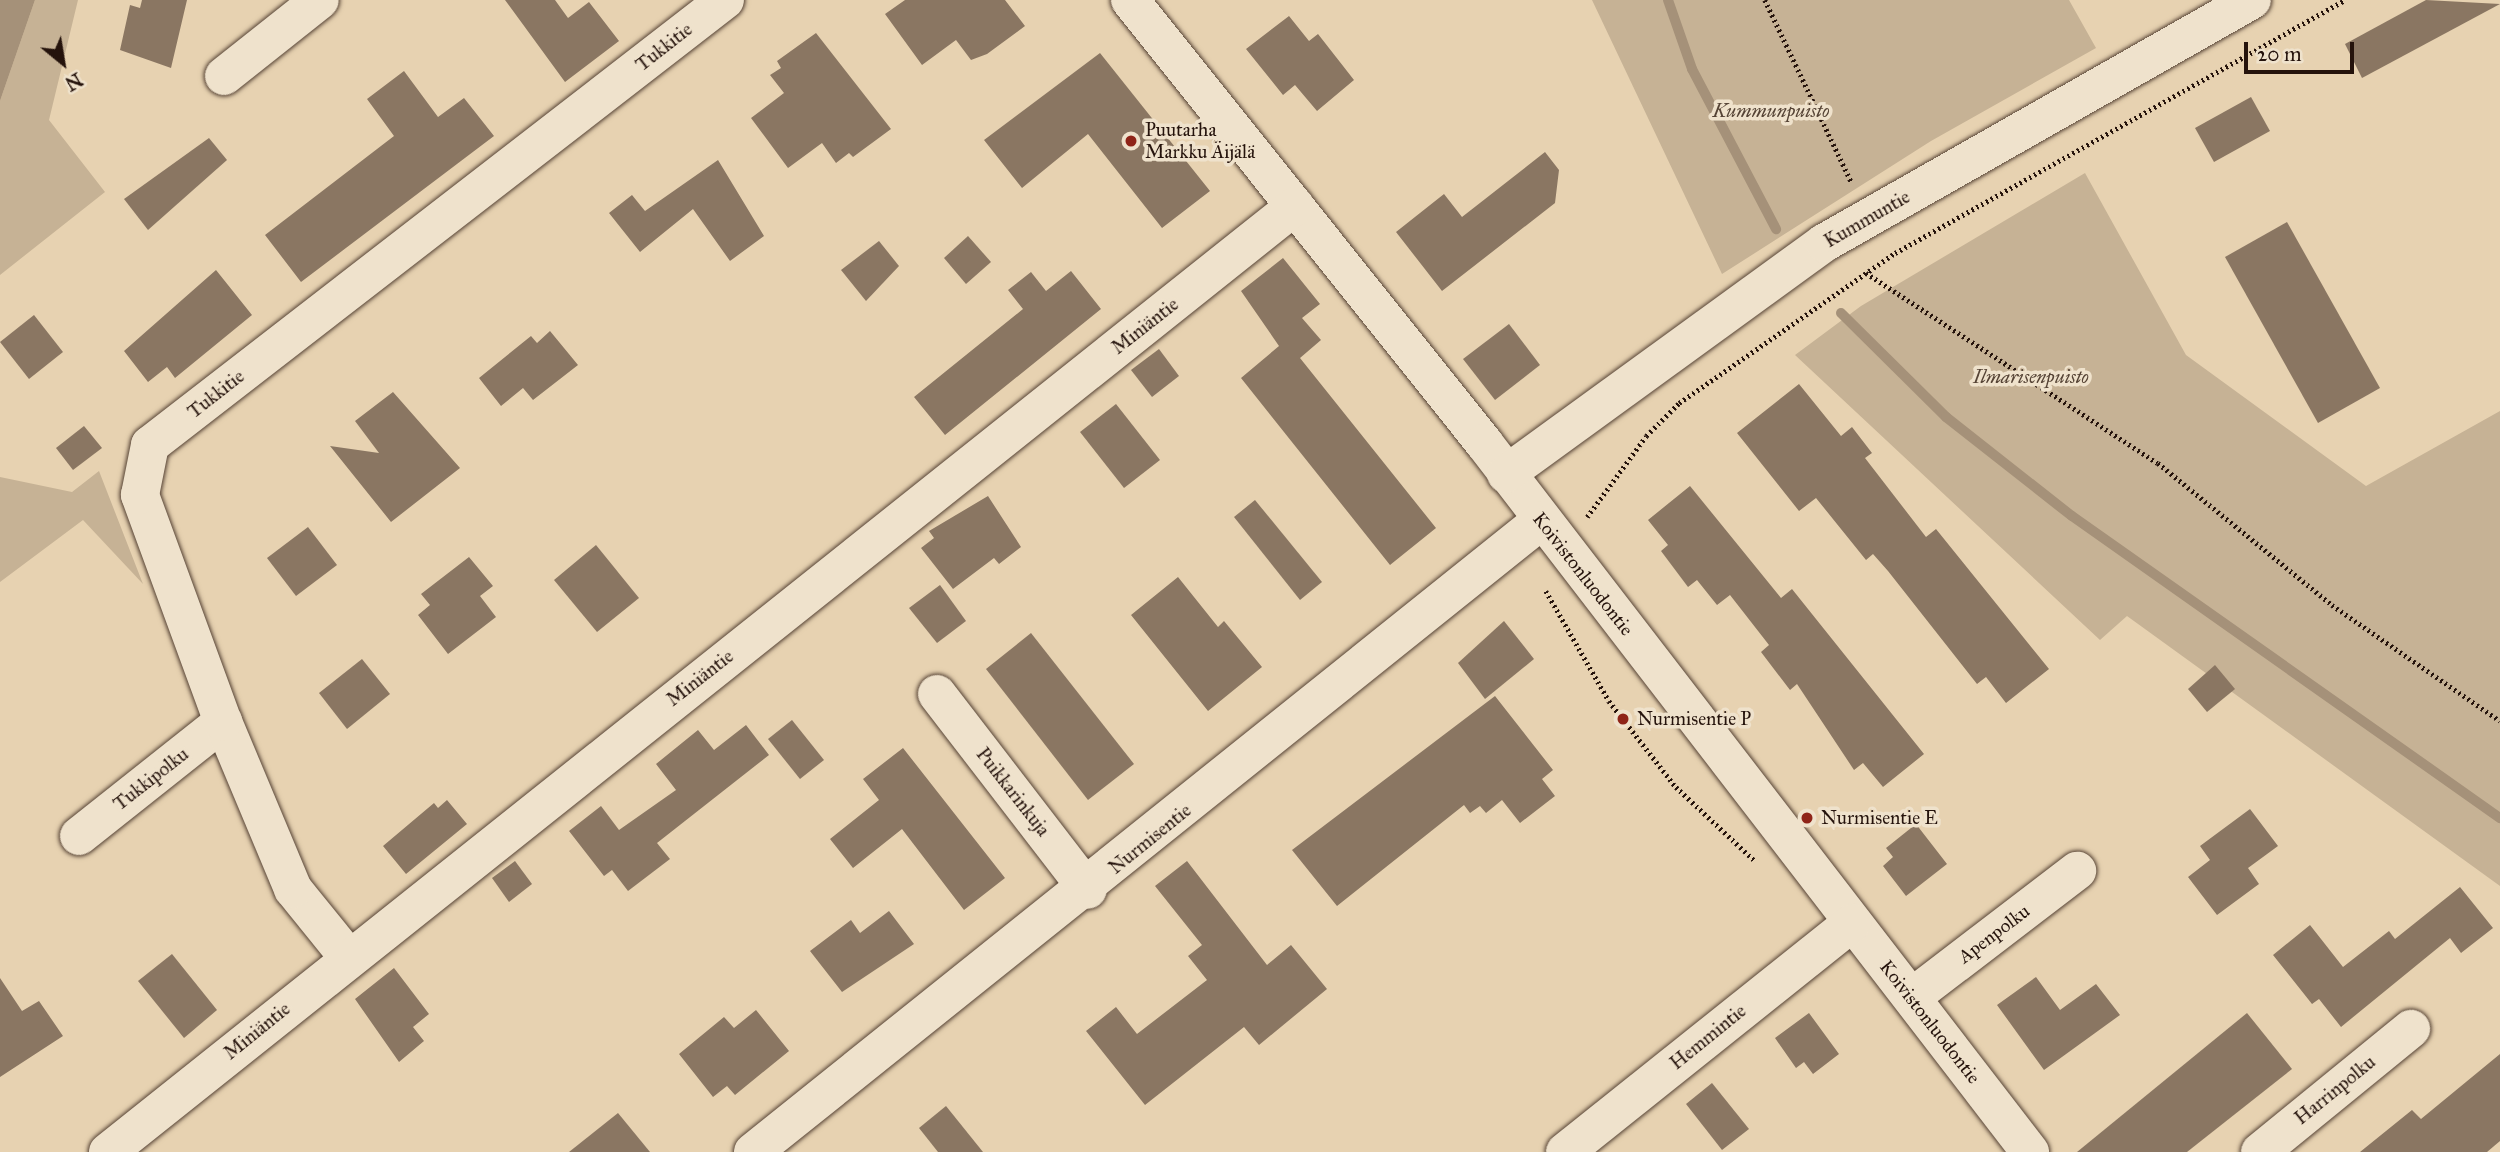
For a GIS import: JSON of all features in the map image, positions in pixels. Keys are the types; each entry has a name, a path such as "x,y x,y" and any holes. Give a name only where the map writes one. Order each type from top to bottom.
{"street":[{"path":"224,76 320,0"},
{"name":"Tukkitie","path":"348,957 293,889 223,722 140,495 150,445 725,0"},
{"name":"Koivistonluodontie","path":"1130,0 1506,474 2030,1152"},
{"name":"Kummuntie","path":"1506,474 1824,243 2252,0"},
{"name":"Miniäntie","path":"108,1152 348,957 1295,206"},
{"name":"Nurmisentie","path":"753,1152 1551,532"},
{"name":"Puikkarinkuja","path":"937,694 1088,890"},
{"name":"Tukkipolku","path":"79,836 223,722"},
{"name":"Apenpolku","path":"1912,998 2077,871"},
{"name":"Hemmintie","path":"1565,1152 1852,923"},
{"name":"Harrinpolku","path":"2260,1152 2411,1029"}],"path":[{"path":"1765,0 1850,176 1863,221"},
{"path":"1551,532 1601,504 1646,436 1679,403 1866,273 2345,0"},
{"path":"1866,273 2158,463 2332,605 2500,721"}],"green space":[{"path":"35,0 78,0 49,120 105,192 0,275 0,101"},
{"name":"Kummunpuisto","path":"1592,0 2069,0 2096,48 1931,141 1722,274"},
{"name":"Ilmarisenpuisto","path":"2085,173 2186,355 2366,486 2500,411 2500,886 2127,616 2100,640 1795,355 1861,306"},
{"path":"99,471 143,584 83,520 0,582 0,477 72,492"}],"shaded area":[{"path":"0,0 35,0 0,101"}],"building":[{"path":"142,0 187,0 171,68 120,50 130,5 140,8"},
{"path":"505,0 555,0 568,18 589,2 619,41 565,82"},
{"path":"905,0 1005,0 1025,26 987,54 971,60 956,40 922,65 885,14"},
{"path":"2426,0 2500,4 2362,78 2345,44"},
{"path":"1289,16 1309,41 1318,34 1354,80 1317,111 1295,85 1283,95 1246,49"},
{"path":"816,33 891,129 853,157 849,153 836,163 822,143 788,168 751,118 784,93 770,75 781,68 777,61"},
{"name":"Puutarha Markku Äijälä","path":"1100,53 1210,191 1162,228 1088,134 1022,188 984,140"},
{"path":"404,71 438,117 464,98 494,136 301,282 265,235 394,136 367,99"},
{"path":"2251,97 2270,131 2214,162 2195,128"},
{"path":"209,138 227,160 148,230 124,199"},
{"path":"1545,152 1559,170 1555,203 1442,291 1396,232 1444,194 1462,217"},
{"path":"718,160 764,236 730,261 693,209 640,252 609,213 632,195 645,211"},
{"path":"2287,222 2380,388 2318,423 2225,257"},
{"path":"968,236 991,262 966,284 944,258"},
{"path":"879,241 899,266 866,301 841,270"},
{"path":"1283,258 1320,304 1302,318 1321,340 1300,358 1436,528 1390,565 1241,378 1279,346 1241,291"},
{"path":"216,270 252,315 175,378 167,367 148,382 124,351"},
{"path":"1071,271 1101,309 945,435 914,397 1023,309 1008,290 1031,272 1046,291"},
{"path":"34,315 63,352 29,379 0,342"},
{"path":"1509,324 1540,365 1495,400 1463,359"},
{"path":"550,331 578,365 533,400 523,388 501,406 479,378 531,336 537,343"},
{"path":"1159,349 1179,376 1152,397 1131,370"},
{"path":"1799,384 1841,436 1852,427 1872,453 1865,458 1926,537 1936,529 2049,669 2006,703 1986,677 1977,684 1888,571 1873,554 1866,560 1816,498 1799,511 1737,433"},
{"path":"393,392 460,468 391,522 330,446 379,453 355,421"},
{"path":"1116,404 1160,460 1124,488 1080,432"},
{"path":"84,426 102,448 73,470 56,448"},
{"path":"1690,486 1781,598 1792,589 1924,754 1883,787 1863,763 1854,770 1797,684 1790,690 1761,652 1769,645 1730,595 1717,605 1697,580 1688,587 1661,551 1668,545 1648,520"},
{"path":"988,496 1021,547 999,564 994,558 953,589 921,548 934,538 929,531"},
{"path":"1255,500 1322,582 1300,600 1234,517"},
{"path":"308,527 337,565 296,596 267,558"},
{"path":"596,545 639,598 597,632 554,580"},
{"path":"469,557 493,586 480,596 496,617 448,654 418,615 430,605 421,594"},
{"path":"1178,577 1218,627 1224,621 1262,667 1208,711 1131,615"},
{"path":"940,585 966,621 937,643 909,608"},
{"path":"1504,621 1534,659 1485,699 1458,663"},
{"path":"1031,633 1134,764 1088,800 986,669"},
{"path":"362,659 390,694 347,729 319,693"},
{"path":"2215,665 2235,689 2207,712 2188,689"},
{"path":"1495,696 1553,770 1542,779 1555,796 1520,823 1502,800 1486,813 1480,806 1470,813 1464,805 1337,906 1292,850"},
{"path":"792,720 824,760 800,779 768,739"},
{"path":"746,725 769,755 657,843 670,859 628,891 612,870 604,876 569,831 601,806 619,830 676,790 656,764 698,730 714,750"},
{"path":"903,748 1005,878 964,910 902,829 853,868 830,839 879,800 863,779"},
{"path":"447,800 467,824 406,874 383,846 434,803 438,808"},
{"path":"2250,809 2278,846 2248,868 2259,884 2217,915 2188,877 2210,860 2200,846"},
{"path":"1916,824 1947,864 1906,896 1883,866 1893,857 1886,848"},
{"path":"515,861 532,884 509,902 492,878"},
{"path":"1187,861 1267,965 1291,945 1327,989 1259,1045 1244,1027 1145,1105 1086,1031 1116,1007 1137,1034 1207,980 1188,956 1202,945 1155,886"},
{"path":"2460,887 2493,928 2461,953 2450,938 2341,1027 2319,999 2312,1004 2273,955 2310,925 2343,967 2389,931 2395,939"},
{"path":"889,911 914,944 842,992 810,951 851,920 860,933"},
{"path":"172,954 217,1010 184,1038 138,981"},
{"path":"394,968 429,1014 413,1027 424,1041 399,1062 355,999"},
{"path":"2036,977 2060,1010 2096,984 2120,1015 2044,1070 1997,1005"},
{"path":"0,978 22,1011 39,1001 63,1036 0,1077"},
{"path":"756,1010 789,1051 735,1095 727,1086 713,1097 679,1054 724,1017 734,1028"},
{"path":"1809,1013 1839,1054 1813,1074 1804,1062 1796,1068 1775,1038"},
{"path":"2247,1013 2292,1069 2187,1152 2077,1152"},
{"path":"2500,1054 2500,1141 2487,1152 2360,1152 2412,1110 2421,1119"},
{"path":"1712,1083 1749,1129 1722,1150 1686,1104"},
{"path":"946,1106 983,1152 938,1152 919,1128"},
{"path":"618,1113 650,1152 569,1152"}],"waterway":[{"path":"1668,0 1692,69 1776,229"},
{"path":"1841,313 1946,417 2072,516 2500,818"}],"place":[{"name":"Puutarha Markku Äijälä","path":"1131,141"},
{"name":"Nurmisentie P","path":"1623,719"},
{"name":"Nurmisentie E","path":"1807,818"}]}
